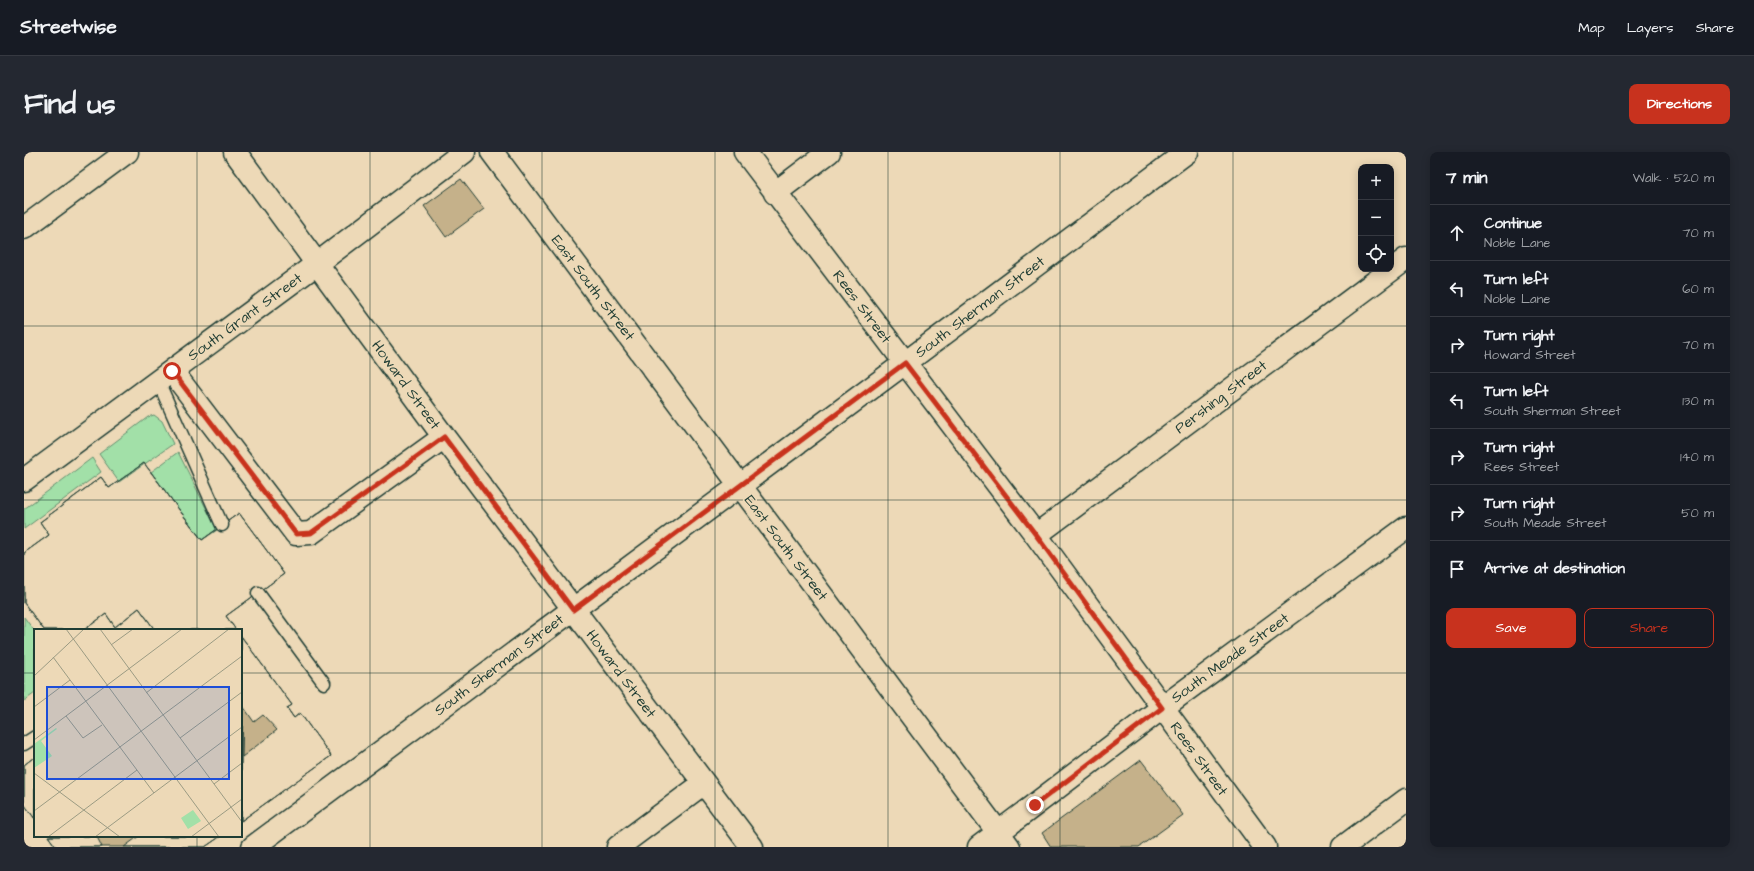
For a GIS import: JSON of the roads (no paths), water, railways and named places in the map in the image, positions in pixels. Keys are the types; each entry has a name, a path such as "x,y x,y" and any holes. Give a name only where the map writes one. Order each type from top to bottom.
{"street":[{"path":"24,228 127,152"},
{"name":"Howard Street","path":"235,152 318,263 444,437 752,847"},
{"name":"South Grant Street","path":"24,480 318,263 464,152"},
{"name":"East South Street","path":"492,152 1004,840"},
{"name":"Rees Street","path":"745,152 1036,535 1265,847"},
{"path":"776,193 829,152"},
{"name":"South Sherman Street","path":"253,847 1187,152"},
{"name":"Pershing Street","path":"1036,535 1406,259"},
{"path":"165,376 296,534 311,533 444,437"},
{"name":"South Meade Street","path":"979,847 1004,840 1162,708 1406,528"},
{"path":"618,847 704,783"},
{"path":"1342,847 1406,800"}],"lane":[{"path":"165,376 222,525"},
{"path":"258,593 324,683"},
{"path":"24,744 34,738"}]}
